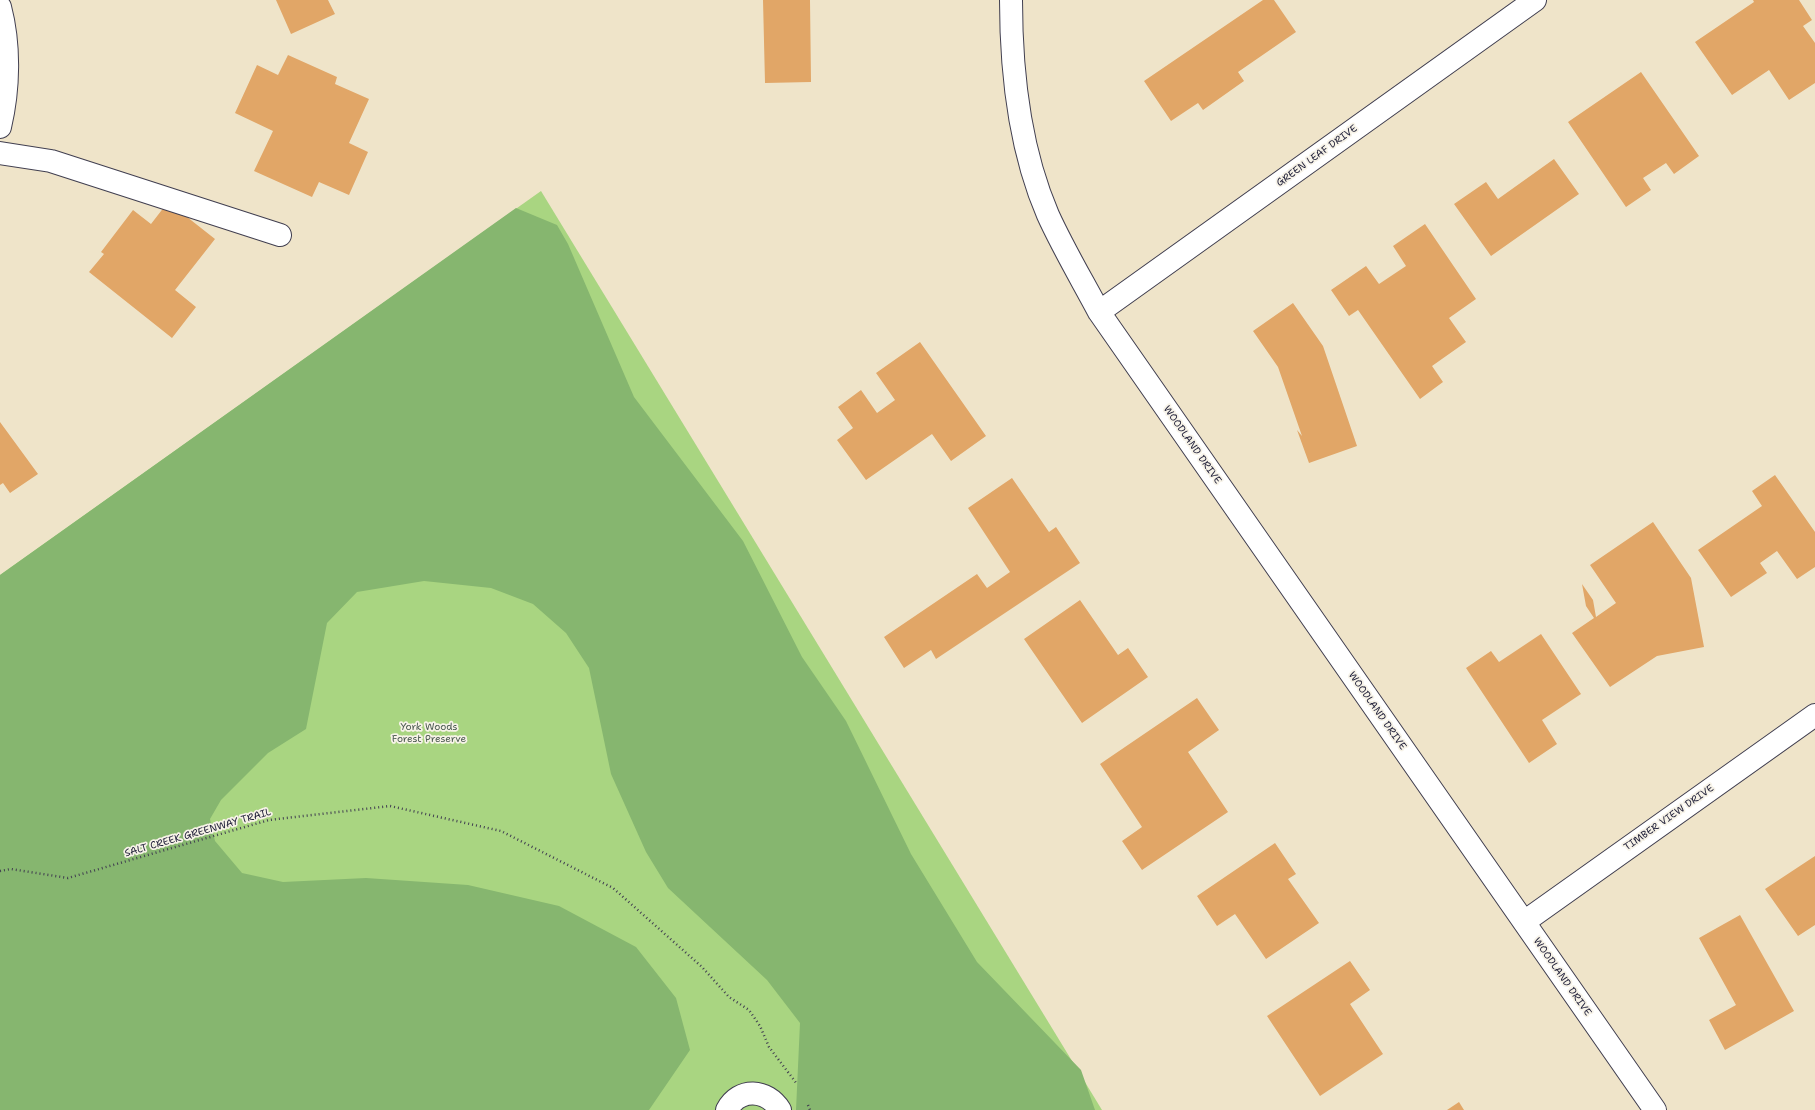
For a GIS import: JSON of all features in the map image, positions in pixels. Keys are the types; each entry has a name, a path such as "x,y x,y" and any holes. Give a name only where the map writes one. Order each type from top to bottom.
{"street":[{"name":"WOODLAND DRIVE","path":"1011,0 1013,70 1023,129 1034,173 1048,213 1061,242 1099,312 1655,1110"},
{"name":"GREEN LEAF DRIVE","path":"1099,312 1535,0"},
{"path":"0,7 5,25 7,62 4,108 0,127"},
{"path":"0,153 51,161 280,235"},
{"name":"TIMBER VIEW DRIVE","path":"1524,922 1815,715"},
{"path":"727,1110 731,1103 742,1095 754,1093 764,1095 775,1102 780,1110"}],"path":[{"name":"SALT CREEK GREENWAY TRAIL","path":"0,871 11,869 68,878 269,820 390,806 501,831 613,888 702,967 729,997 749,1010 760,1026 769,1047 793,1077 800,1090"},
{"path":"807,1103 810,1110"}],"green space":[{"name":"York Woods Forest Preserve","path":"541,191 1102,1110 0,1110 0,575"},
{"name":"York Woods Forest Preserve","path":"516,208 557,225 568,244 634,397 743,541 802,657 846,721 911,854 977,962 1081,1070 1095,1110 796,1110 800,1023 767,980 668,888 646,852 611,774 589,668 566,633 533,604 491,588 424,581 357,592 327,623 306,729 268,753 221,800 210,819 215,841 242,873 283,882 366,878 468,885 559,906 636,947 676,998 690,1050 649,1110 0,1110 0,575"}],"building":[{"path":"276,0 328,0 335,14 291,34"},
{"path":"763,0 810,0 811,82 765,83"},
{"path":"1263,0 1274,0 1296,32 1238,72 1244,81 1203,110 1198,103 1171,121 1144,81"},
{"path":"1753,0 1799,0 1812,20 1803,26 1815,43 1815,83 1789,100 1769,70 1732,95 1695,42 1754,2"},
{"path":"288,55 337,77 335,84 369,99 349,143 368,152 349,195 319,182 312,197 254,171 273,131 235,113 257,65 278,75"},
{"path":"1641,72 1699,156 1674,174 1666,163 1643,178 1651,190 1626,207 1568,122"},
{"path":"1554,159 1579,194 1491,256 1454,204 1486,182 1498,199"},
{"path":"168,202 215,239 175,290 196,307 172,338 89,272 104,254 101,252 133,210 151,224"},
{"path":"1425,224 1476,299 1449,318 1466,342 1432,366 1443,382 1420,399 1358,310 1349,316 1331,290 1366,266 1379,284 1406,266 1393,246"},
{"path":"1293,303 1323,346 1357,446 1309,463 1297,430 1302,436 1278,367 1253,331"},
{"path":"920,342 986,436 951,461 932,434 866,480 837,440 853,428 838,407 861,390 877,413 895,400 876,373"},
{"path":"0,422 38,474 10,493 3,483 0,485"},
{"path":"1775,475 1815,532 1815,567 1797,579 1777,551 1760,563 1767,573 1731,597 1698,550 1762,506 1752,491"},
{"path":"1012,478 1049,532 1056,527 1080,563 936,659 931,650 904,668 884,637 977,574 987,588 1010,572 968,508"},
{"path":"1653,522 1691,578 1704,647 1657,656 1610,687 1572,633 1594,618 1586,606 1582,584 1593,600 1596,617 1616,603 1590,565"},
{"path":"1080,600 1118,655 1128,648 1148,677 1082,723 1024,639"},
{"path":"1541,634 1581,694 1542,720 1557,744 1529,763 1466,668 1491,651 1499,662"},
{"path":"1197,698 1219,730 1188,752 1228,812 1142,870 1122,841 1142,827 1100,764"},
{"path":"1275,843 1296,874 1288,879 1319,923 1266,959 1235,914 1217,926 1197,896"},
{"path":"1815,856 1815,925 1798,936 1765,889"},
{"path":"1740,915 1794,1011 1725,1050 1709,1020 1736,1005 1699,938"},
{"path":"1350,961 1370,990 1350,1004 1383,1054 1320,1096 1267,1016"},
{"path":"1459,1102 1464,1110 1447,1110"}]}
